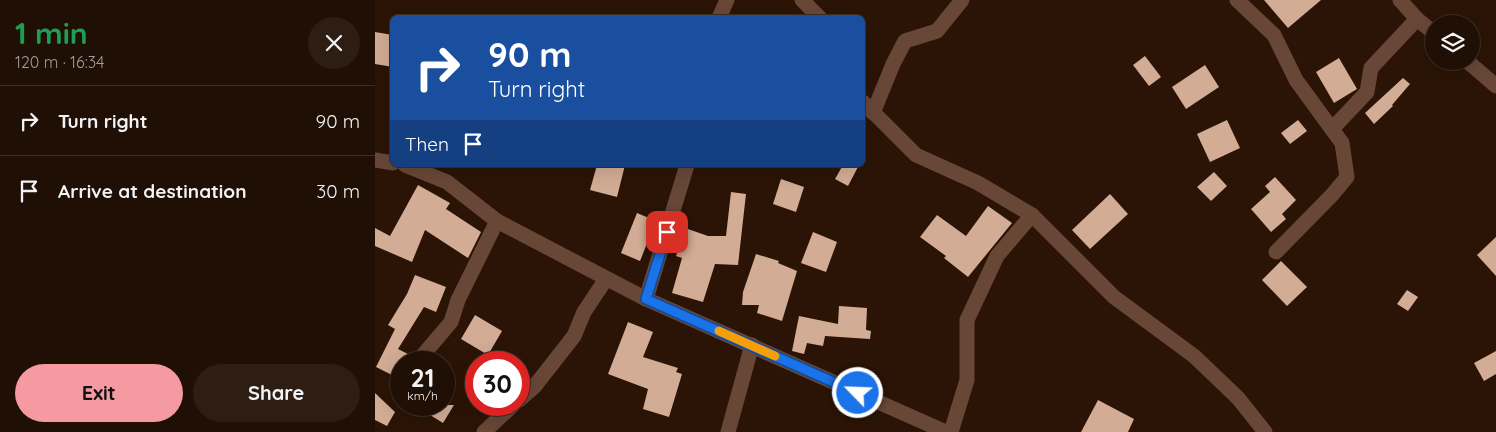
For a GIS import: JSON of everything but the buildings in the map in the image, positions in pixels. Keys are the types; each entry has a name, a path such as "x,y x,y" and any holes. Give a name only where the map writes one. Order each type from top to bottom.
{"street":[{"path":"720,15 727,0"},
{"path":"802,0 817,15"},
{"path":"873,113 893,64 905,41 937,31 962,0"},
{"path":"1237,0 1274,35 1296,80 1342,143 1347,177 1276,252"},
{"path":"1400,0 1425,26"},
{"path":"1332,129 1367,92 1371,68 1417,19"},
{"path":"1477,70 1496,86"},
{"path":"865,104 916,155 978,183 1031,214 1114,297 1195,356 1238,398 1265,432"},
{"path":"375,160 390,162"},
{"path":"410,167 447,182 497,221 646,299 946,432"},
{"path":"646,299 686,167"},
{"path":"953,432 967,380 967,320 997,256 1031,214"},
{"path":"426,351 451,322 458,300 497,221"},
{"path":"530,390 574,336 584,312 606,279"},
{"path":"728,432 752,345"},
{"path":"485,432 502,416"}],"slow traffic":[{"path":"719,331 775,356"}],"route":[{"path":"667,232 646,299 858,393"}]}
